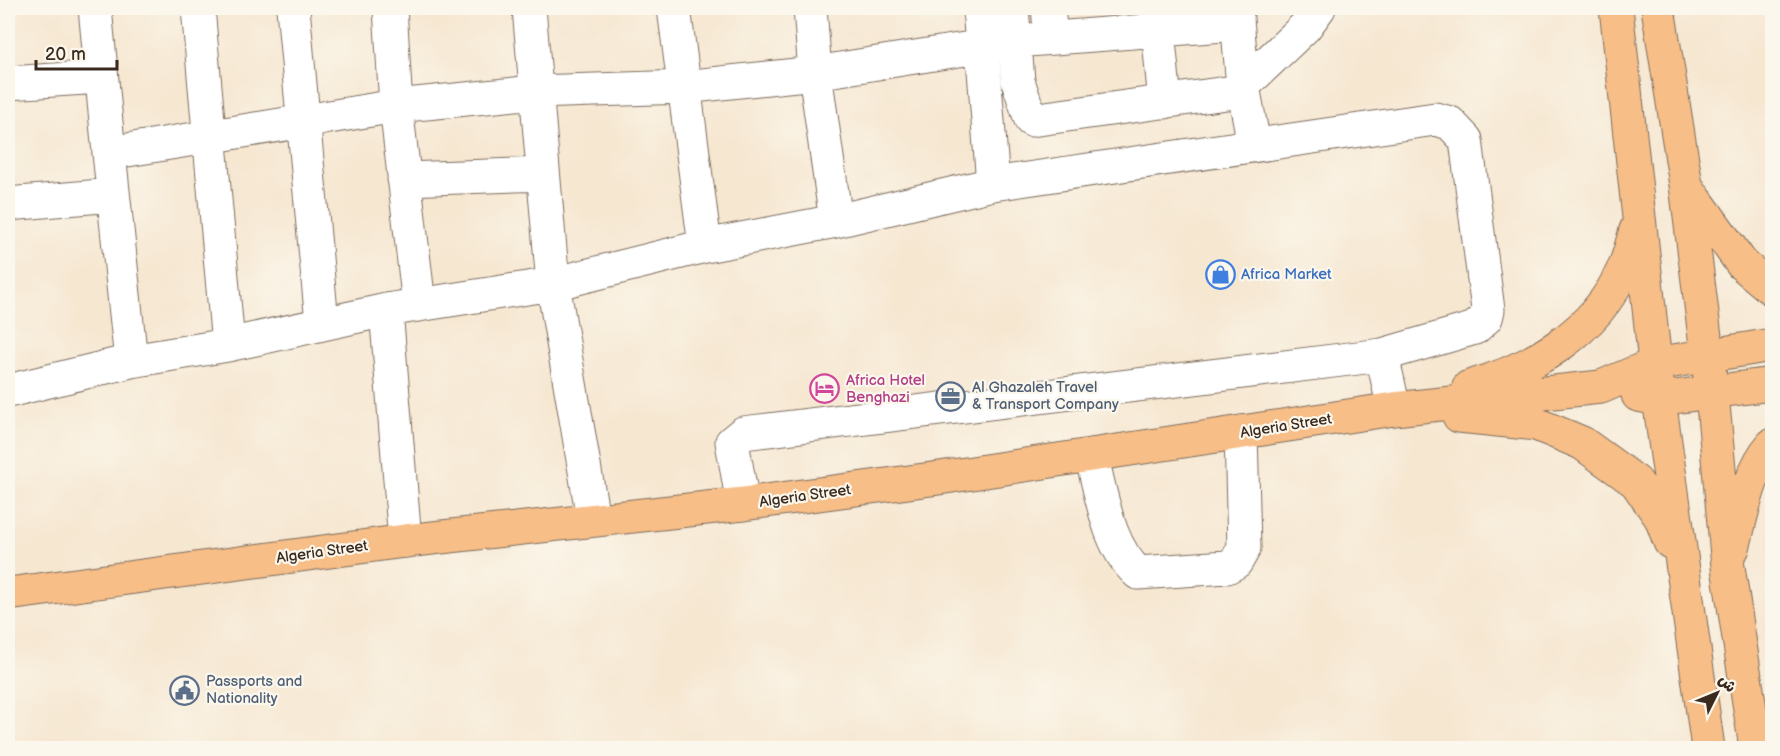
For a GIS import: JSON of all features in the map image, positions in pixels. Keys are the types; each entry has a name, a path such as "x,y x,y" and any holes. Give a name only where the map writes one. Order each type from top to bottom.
{"main road":[{"path":"1616,8 1659,399 1708,748"},
{"path":"1658,8 1686,185 1712,393 1728,567 1756,748"},
{"path":"1686,185 1712,225 1742,264 1773,289"},
{"path":"1395,409 1508,376 1554,350 1585,324 1608,297 1624,270 1640,220"},
{"name":"Algeria Street","path":"8,594 405,541 593,518 742,504 1395,409 1601,387 1655,364 1773,345"},
{"name":"Algeria Street","path":"1601,387 1659,399 1773,384"},
{"path":"1395,409 1536,424 1582,443 1636,482 1661,518 1685,582"},
{"path":"1728,567 1748,495 1764,454 1773,445"}],"street":[{"path":"95,8 131,361"},
{"path":"198,8 228,345"},
{"path":"293,8 322,323"},
{"path":"390,8 396,106 419,305"},
{"path":"529,8 553,284 593,518"},
{"path":"674,8 705,246"},
{"path":"810,8 815,73 836,220"},
{"path":"979,8 993,184"},
{"path":"1012,8 1018,81 1031,120 1224,94 1243,86 1305,27 1320,8"},
{"path":"109,153 396,106 535,92 684,87 815,73 1015,41 1049,23 1236,16 1243,86 1254,144"},
{"path":"1157,19 1165,102"},
{"path":"8,83 101,77"},
{"path":"8,391 131,361 228,345 386,310 553,284 705,246 836,220 993,184 1436,118 1450,123 1466,140 1488,310 1486,318 1475,328 1382,355 743,433 732,442 742,504"},
{"path":"404,179 543,174"},
{"path":"8,204 113,195"},
{"path":"386,310 405,541"},
{"path":"1382,355 1395,409"},
{"path":"1091,455 1117,545 1126,562 1138,573 1227,567 1236,562 1244,548 1242,432"}],"place":[{"name":"Africa Market","path":"1220,274"},
{"name":"Africa Hotel Benghazi","path":"825,389"},
{"name":"Al Ghazaleh Travel & Transport Company","path":"951,396"},
{"name":"Passports and Nationality","path":"185,690"}]}
